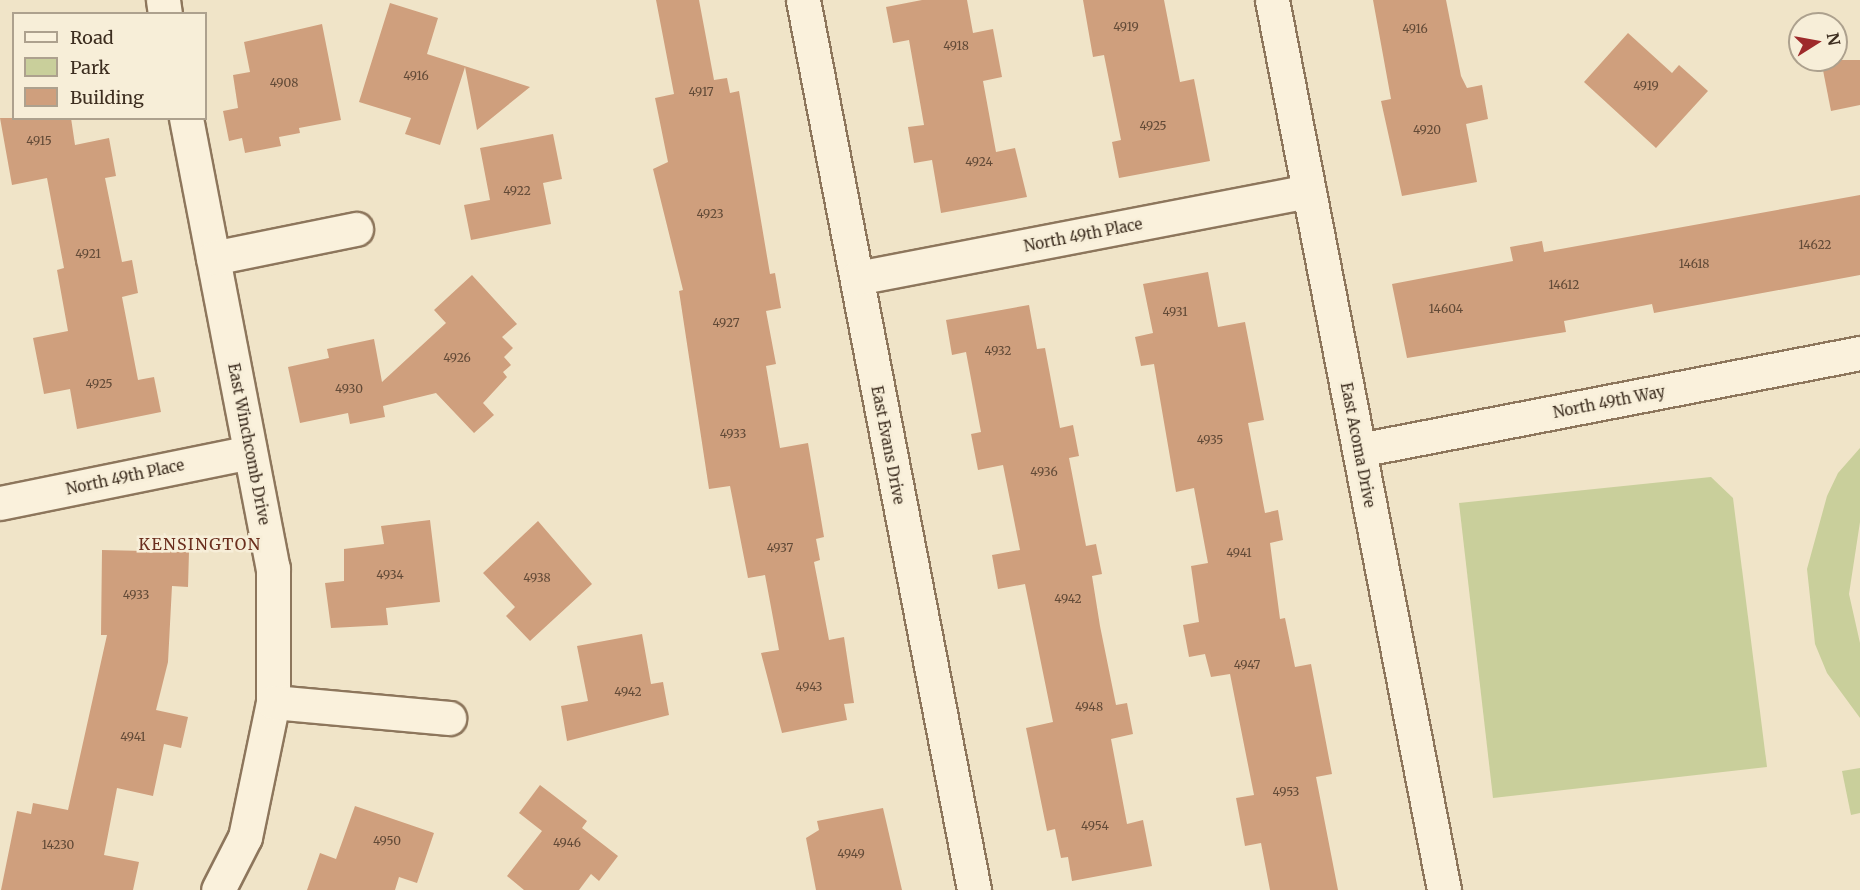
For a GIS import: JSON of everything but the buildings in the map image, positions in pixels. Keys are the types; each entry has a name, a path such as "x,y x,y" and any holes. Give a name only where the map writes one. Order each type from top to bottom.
{"street":[{"name":"East Evans Drive","path":"803,0 974,890"},
{"name":"East Acoma Drive","path":"1272,0 1444,890"},
{"name":"East Winchcomb Drive","path":"186,120 273,568 273,702 245,837 218,890"},
{"name":"North 49th Place","path":"857,278 1309,191"},
{"path":"213,258 356,229"},
{"name":"North 49th Way","path":"1359,450 1860,353"},
{"name":"North 49th Place","path":"0,503 250,452"},
{"path":"273,702 449,718"}],"green space":[{"path":"1860,448 1860,522 1849,594 1860,643 1860,718 1827,673 1815,644 1807,569 1827,496 1838,473"},
{"path":"1711,477 1733,498 1767,767 1493,798 1459,503"},
{"path":"1860,768 1860,813 1851,815 1842,771"}],"district":[{"name":"KENSINGTON","path":"200,544"}]}
